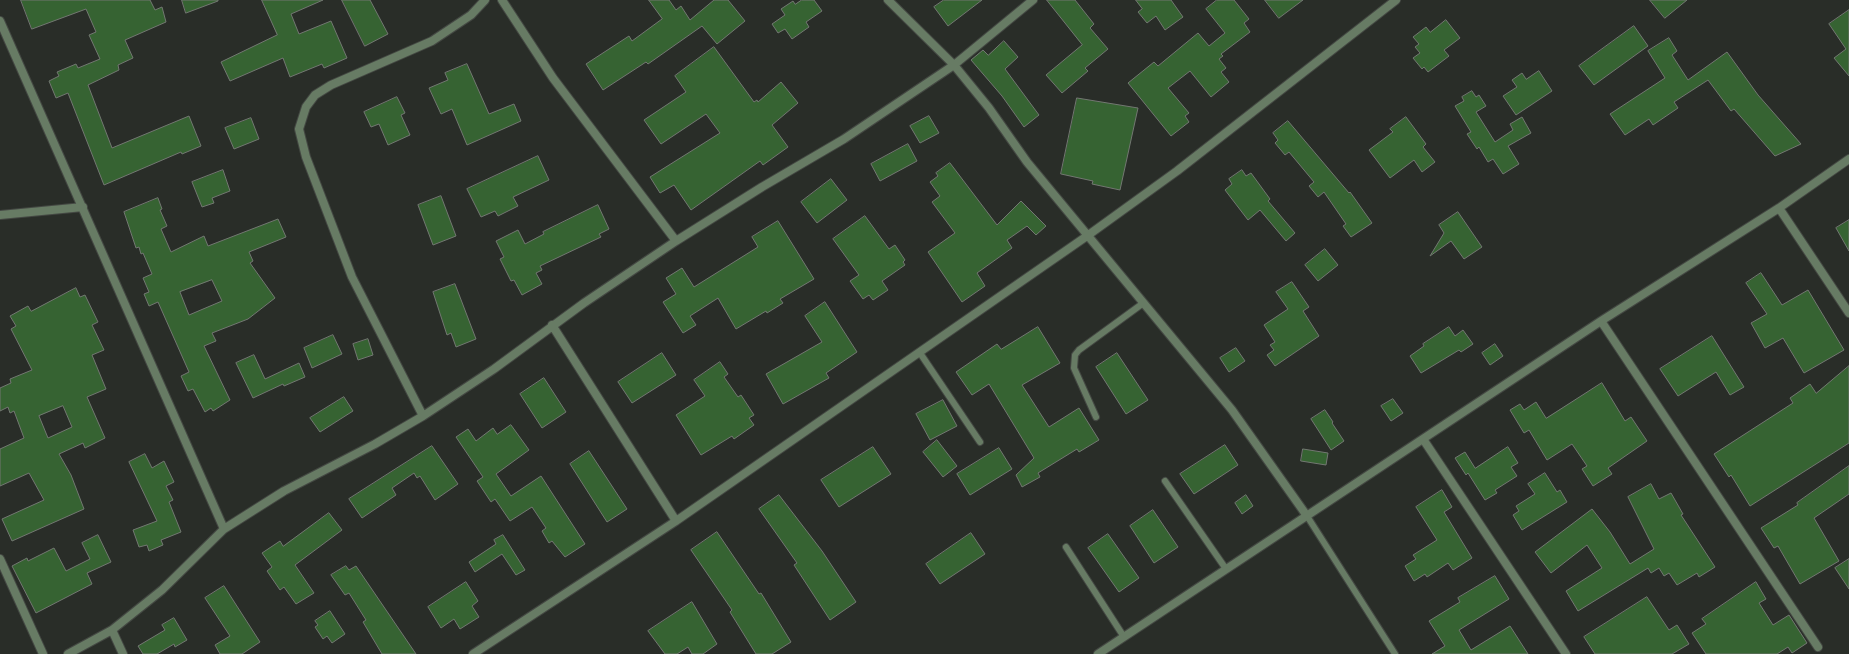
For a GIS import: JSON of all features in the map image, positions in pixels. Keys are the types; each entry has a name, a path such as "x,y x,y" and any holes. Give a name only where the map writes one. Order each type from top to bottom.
{"street":[{"path":"423,416 352,277 306,158 300,129 306,107 315,95 331,85 432,41 471,15 485,0"},
{"path":"502,0 553,78 676,241"},
{"path":"888,0 954,65 989,108 1027,162 1118,272 1142,304 1232,410 1307,516"},
{"path":"68,654 112,630 162,590 224,529 284,491 375,444 423,416 494,369 552,325 676,241 762,187 844,139 954,65 1033,0"},
{"path":"473,654 676,521 1087,236 1177,172 1396,0"},
{"path":"0,21 31,95 83,207 127,313 224,529"},
{"path":"1098,654 1601,321 1779,208 1849,159"},
{"path":"0,215 83,207"},
{"path":"1779,208 1849,313"},
{"path":"1601,321 1818,648"},
{"path":"552,325 676,521"},
{"path":"1423,439 1566,654"},
{"path":"0,559 43,654"},
{"path":"112,630 123,654"}],"lane":[{"path":"1096,417 1074,368 1075,356 1079,350 1142,304"},
{"path":"920,353 980,442"},
{"path":"1165,481 1226,568"},
{"path":"1307,516 1395,654"},
{"path":"1066,548 1124,636"}],"building":[{"path":"21,0 150,0 155,10 162,7 166,22 125,40 133,58 118,65 119,70 88,85 112,148 189,116 201,146 182,154 181,152 104,185 68,93 56,98 49,81 59,76 57,72 76,64 78,68 100,59 89,35 96,32 86,9 32,29"},
{"path":"182,0 218,0 218,1 186,13"},
{"path":"262,0 323,0 291,14 299,34 331,21 347,58 324,68 322,64 290,77 283,58 230,81 221,62 277,35"},
{"path":"342,0 370,0 388,34 365,46"},
{"path":"649,0 669,0 676,10 681,6 690,20 714,0 728,0 745,21 717,44 702,26 648,64 646,62 603,90 586,64 629,36 632,41 662,19"},
{"path":"802,0 814,0 822,11 806,22 809,27 792,39 785,29 778,33 772,24 785,15 781,9 793,1 795,4"},
{"path":"944,0 982,0 948,26 934,7"},
{"path":"1047,0 1075,0 1094,24 1090,28 1108,49 1085,68 1088,71 1062,93 1046,75 1082,45"},
{"path":"1136,0 1171,0 1183,17 1165,30 1156,16 1147,23 1138,12 1142,9"},
{"path":"1217,0 1234,0 1249,19 1244,23 1250,32 1221,54 1223,56 1219,59 1226,68 1221,72 1229,82 1211,97 1190,71 1168,88 1189,113 1185,116 1189,122 1171,136 1128,83 1154,62 1158,66 1198,33 1209,46 1225,33 1206,9"},
{"path":"1265,0 1303,0 1279,18"},
{"path":"1650,0 1687,0 1665,18"},
{"path":"1849,10 1849,76 1834,58 1846,49 1829,24"},
{"path":"1446,20 1460,38 1444,50 1449,56 1428,72 1424,67 1422,69 1413,58 1420,53 1415,47 1419,44 1413,37 1426,27 1430,32"},
{"path":"1634,26 1648,46 1594,85 1579,66"},
{"path":"1669,38 1677,51 1672,55 1688,80 1727,52 1758,95 1801,144 1775,156 1734,109 1731,111 1708,80 1674,102 1678,108 1653,125 1649,119 1625,135 1610,114 1665,78 1648,51"},
{"path":"1004,41 1018,57 1005,69 1039,115 1024,127 1002,96 971,60 983,50 988,55"},
{"path":"714,47 754,102 757,100 758,102 781,82 798,103 772,125 788,147 763,165 760,161 691,210 674,185 660,193 650,177 720,133 706,114 661,144 644,120 686,92 675,76"},
{"path":"467,64 489,114 514,104 521,121 467,145 452,109 441,114 429,88 448,80 445,73"},
{"path":"1539,71 1552,91 1516,115 1503,96 1517,87 1512,80 1522,73 1526,79"},
{"path":"1472,91 1476,97 1479,95 1486,106 1476,112 1495,142 1513,130 1510,124 1522,117 1531,133 1508,146 1519,164 1503,174 1493,159 1488,162 1479,147 1477,149 1467,134 1471,132 1455,106 1464,101 1462,97"},
{"path":"397,97 405,113 401,115 410,135 388,145 379,124 371,127 364,112"},
{"path":"1077,98 1138,108 1120,190 1092,184 1093,181 1061,174"},
{"path":"929,116 939,133 920,143 910,126"},
{"path":"1406,117 1426,144 1423,147 1435,162 1422,172 1414,160 1390,178 1369,150 1393,132 1390,129"},
{"path":"251,118 259,139 234,149 225,128"},
{"path":"1288,121 1349,193 1350,192 1372,223 1351,237 1343,226 1346,224 1324,192 1318,197 1309,186 1314,182 1289,152 1285,155 1275,143 1278,140 1273,133"},
{"path":"908,144 917,161 880,181 871,164"},
{"path":"538,156 549,180 513,197 518,206 498,216 495,211 481,217 467,189"},
{"path":"950,163 997,225 1021,201 1046,226 1036,235 1027,226 1007,240 1012,248 977,273 985,286 962,302 928,252 955,233 932,202 940,196 930,182 938,176 936,173"},
{"path":"223,170 230,191 212,198 214,203 202,207 192,182"},
{"path":"1242,170 1246,176 1251,173 1270,199 1268,201 1295,233 1286,241 1260,210 1248,220 1225,190 1232,184 1229,179"},
{"path":"831,179 847,200 817,223 801,202"},
{"path":"441,196 456,236 433,245 418,205"},
{"path":"158,198 162,209 160,210 167,226 161,229 171,252 204,236 208,246 278,219 286,237 249,252 253,261 250,263 275,298 248,319 212,333 216,341 204,346 230,400 213,411 211,408 205,412 193,389 188,391 181,376 189,372 158,302 149,306 144,294 149,292 143,278 152,274 143,253 141,254 139,247 136,248 124,212","holes":["212,280 222,301 189,315 180,292"]},
{"path":"598,205 609,229 599,234 601,237 540,266 542,270 536,273 542,284 522,295 514,280 511,281 500,259 504,257 496,241 518,230 525,244 544,234 543,232"},
{"path":"1458,212 1482,247 1464,259 1451,241 1430,256 1444,233 1439,225"},
{"path":"865,216 889,249 895,245 905,260 903,262 905,265 882,281 888,290 873,300 869,295 863,299 850,281 859,275 833,239"},
{"path":"1849,220 1849,251 1836,228"},
{"path":"778,221 814,279 780,299 783,303 767,313 766,311 736,329 718,298 690,316 696,325 683,333 663,302 676,294 666,278 682,268 694,287 758,247 752,237"},
{"path":"1325,249 1338,265 1318,281 1305,265"},
{"path":"1761,273 1782,305 1808,290 1844,350 1804,373 1783,338 1765,348 1751,323 1767,314 1746,283"},
{"path":"1292,282 1309,307 1303,311 1319,336 1275,366 1267,355 1274,350 1270,345 1275,342 1264,325 1288,309 1276,292"},
{"path":"455,284 476,339 456,347 451,333 447,335 433,292"},
{"path":"76,288 80,297 85,295 98,322 92,325 104,350 92,355 106,389 87,397 105,438 85,448 83,443 59,454 71,475 84,509 12,541 2,519 44,500 29,473 0,486 0,449 24,438 14,411 10,413 8,407 0,411 0,388 11,383 10,379 32,370 11,329 16,326 10,316 28,306 31,311","holes":["63,406 72,427 48,438 39,416"]},
{"path":"825,302 857,352 826,373 829,378 783,404 766,374 822,342 805,316"},
{"path":"1038,327 1060,363 1022,385 1049,427 1079,408 1099,440 1079,452 1077,449 1038,473 1040,477 1022,487 1016,475 1034,458 989,384 972,395 956,372 997,344 1001,349"},
{"path":"1449,327 1455,336 1463,330 1473,344 1461,352 1459,350 1421,373 1410,356 1424,346 1423,344"},
{"path":"333,335 342,354 312,368 304,348"},
{"path":"1712,336 1744,387 1730,395 1716,372 1678,396 1660,369"},
{"path":"368,339 373,355 358,360 353,344"},
{"path":"1495,344 1503,356 1490,365 1482,353"},
{"path":"1236,348 1245,361 1229,372 1220,358"},
{"path":"662,353 676,375 632,403 618,382"},
{"path":"1117,353 1148,400 1126,414 1096,367"},
{"path":"254,355 265,379 299,363 305,377 284,386 283,384 253,398 236,363"},
{"path":"720,362 728,374 724,377 738,397 741,395 754,415 749,418 754,425 734,439 732,436 701,455 676,415 705,396 694,380"},
{"path":"1849,366 1849,443 1750,506 1731,475 1729,477 1714,454 1793,403 1790,398 1810,384 1816,393"},
{"path":"544,378 566,412 542,428 520,394"},
{"path":"1602,383 1625,421 1631,417 1647,441 1608,468 1612,474 1593,486 1582,469 1587,466 1572,444 1547,460 1529,430 1524,433 1510,410 1520,404 1524,410 1536,402 1546,418"},
{"path":"344,397 353,411 320,432 310,418"},
{"path":"1393,399 1403,413 1391,421 1381,406"},
{"path":"943,400 957,426 930,440 916,414"},
{"path":"1325,410 1344,441 1331,450 1311,419"},
{"path":"511,425 529,450 496,474 511,496 541,476 585,544 565,557 552,541 549,543 542,531 546,528 532,507 510,521 495,499 491,502 477,481 483,477 456,437 468,429 476,441 493,428 497,434"},
{"path":"937,440 957,466 943,477 923,452"},
{"path":"1225,445 1238,465 1194,494 1180,474"},
{"path":"432,446 458,484 435,500 420,476 417,478 414,473 392,488 396,495 362,518 349,499"},
{"path":"873,447 891,474 839,507 821,480"},
{"path":"1508,447 1518,463 1511,467 1517,476 1495,490 1497,493 1485,500 1468,473 1466,475 1455,458 1465,452 1475,468"},
{"path":"999,448 1012,469 970,495 957,474"},
{"path":"1303,449 1328,453 1326,465 1301,461"},
{"path":"589,451 627,509 607,522 570,464"},
{"path":"145,454 152,468 164,461 174,482 166,486 173,500 169,502 181,532 161,540 163,545 149,551 147,545 139,547 133,530 157,521 129,462"},
{"path":"1849,466 1849,494 1814,518 1839,561 1800,584 1778,546 1774,548 1761,528 1798,505 1797,503"},
{"path":"1545,473 1557,492 1560,490 1567,502 1522,530 1513,515 1519,511 1516,506 1535,494 1528,484"},
{"path":"1651,484 1659,499 1671,493 1683,514 1681,515 1715,567 1699,577 1697,573 1677,585 1669,573 1664,576 1659,568 1651,573 1648,568 1578,611 1566,591 1602,568 1587,545 1551,573 1535,552 1592,509 1610,532 1630,564 1654,549 1628,497"},
{"path":"1442,490 1452,507 1444,512 1472,558 1453,570 1448,563 1427,577 1425,574 1414,581 1405,566 1416,559 1413,555 1437,540 1416,507"},
{"path":"779,495 822,551 856,602 830,620 794,565 797,563 759,509"},
{"path":"1246,495 1253,506 1242,514 1235,503"},
{"path":"1153,510 1178,547 1154,563 1130,526"},
{"path":"329,513 342,530 295,565 314,593 296,604 284,587 280,590 267,571 272,567 262,553 280,541 283,546"},
{"path":"717,532 759,594 761,593 791,642 772,654 756,654 730,612 732,610 691,550"},
{"path":"971,533 985,554 940,584 926,564"},
{"path":"1108,534 1139,578 1119,592 1088,548"},
{"path":"98,535 111,562 87,573 92,584 36,613 12,566 27,558 28,561 54,548 66,571 90,559 82,543"},
{"path":"503,535 525,570 516,575 502,554 475,572 469,562 496,544 494,540"},
{"path":"1849,559 1849,589 1835,568"},
{"path":"346,566 349,570 356,566 416,654 382,654 363,622 366,620 349,593 345,595 331,575"},
{"path":"1495,576 1509,599 1459,630 1471,650 1510,626 1528,654 1432,654 1445,646 1429,621 1460,602 1458,598"},
{"path":"466,582 478,601 472,606 479,617 460,629 454,619 441,628 428,607"},
{"path":"1756,582 1766,599 1759,603 1773,625 1789,615 1807,643 1792,653 1788,647 1777,654 1706,654 1692,633 1706,624 1702,619"},
{"path":"224,586 260,642 242,654 220,654 215,645 230,636 205,598"},
{"path":"1647,597 1669,630 1677,625 1689,644 1672,654 1595,654 1584,637"},
{"path":"692,602 717,644 703,654 692,654 688,647 677,654 665,654 648,631"},
{"path":"330,611 345,634 332,643 327,636 323,639 315,627 318,625 315,621"},
{"path":"174,618 187,640 175,647 174,644 157,654 143,654 138,646 165,630 162,625"}]}
